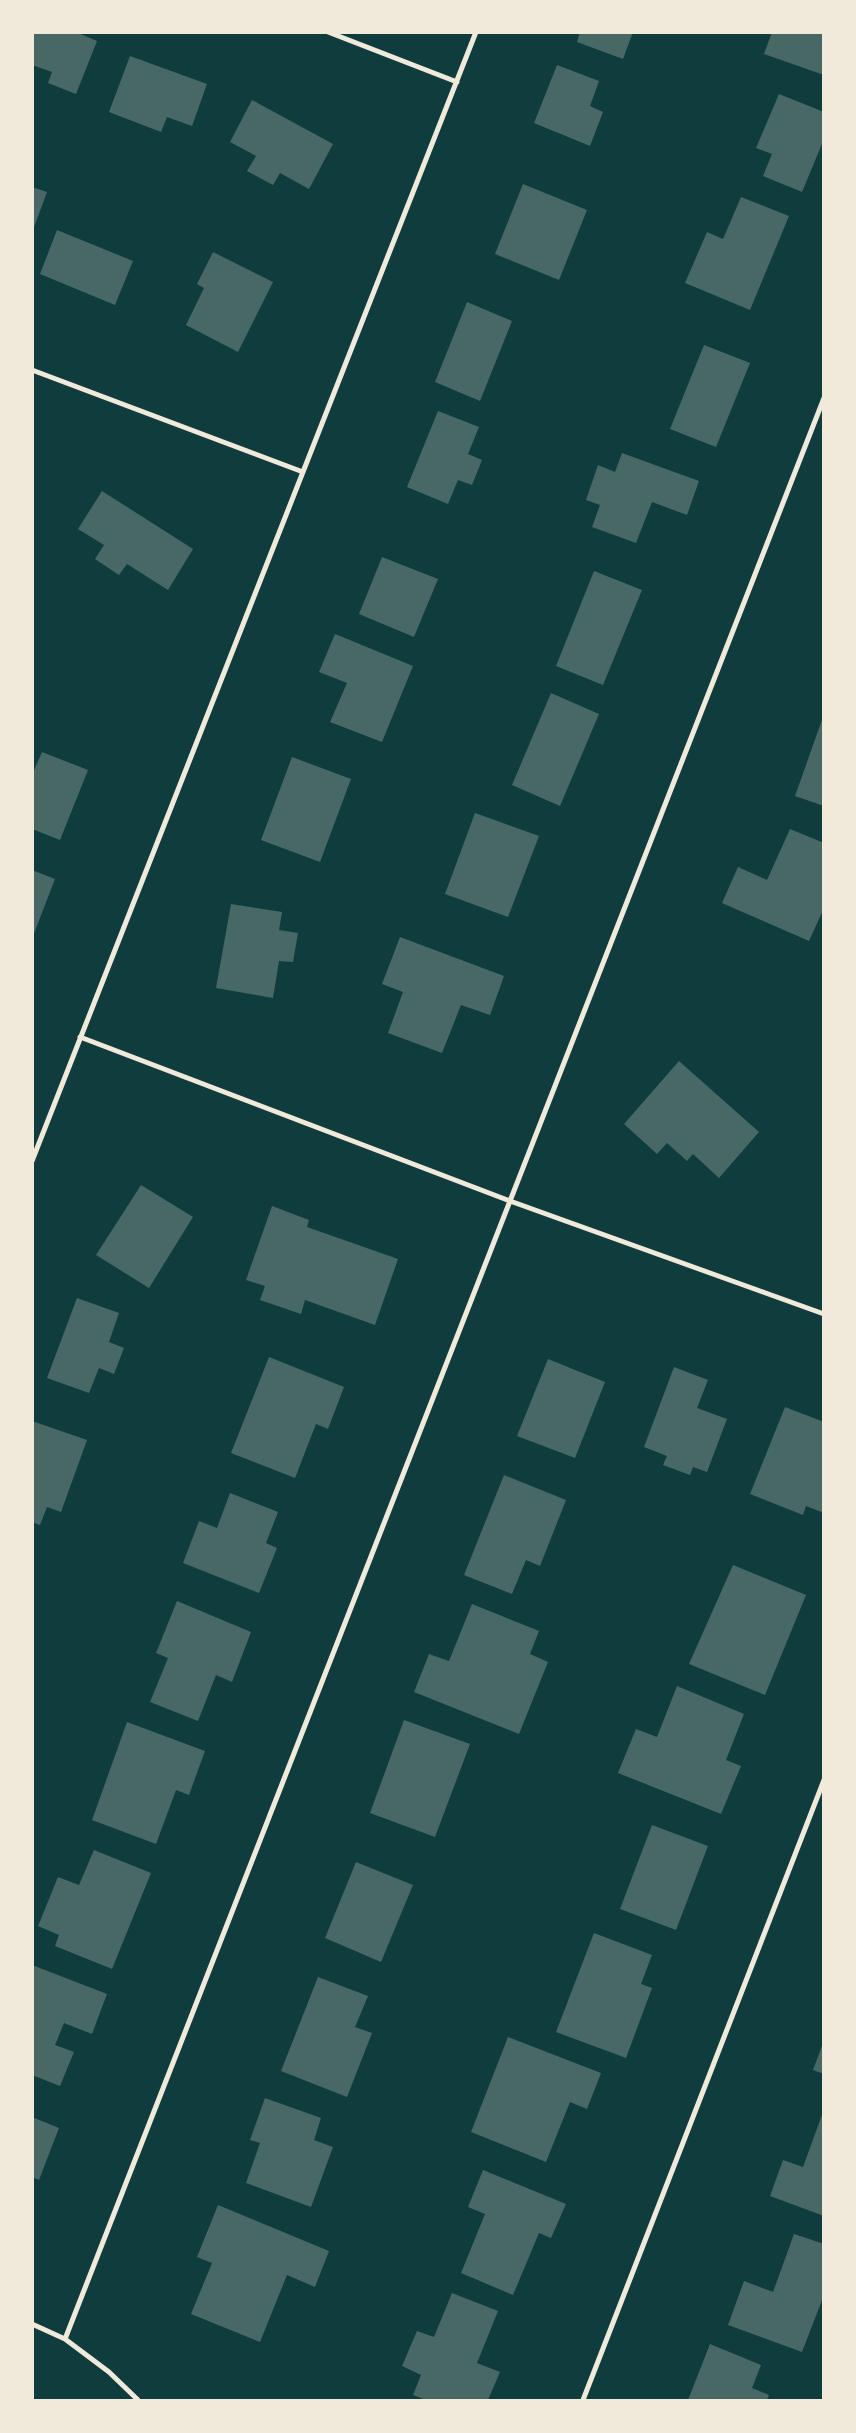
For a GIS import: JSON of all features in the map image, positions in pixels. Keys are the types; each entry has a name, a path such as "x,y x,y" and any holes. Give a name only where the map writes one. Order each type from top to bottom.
{"street":[{"path":"328,32 457,82"},
{"path":"32,1161 476,32"},
{"path":"32,370 303,472"},
{"path":"64,2339 824,398"},
{"path":"80,1037 510,1201 824,1314"},
{"path":"583,2400 824,1780"},
{"path":"32,2324 64,2339 110,2372 138,2400"}],"building":[{"path":"32,32 76,32 97,41 76,94 48,83 52,72 32,65"},
{"path":"580,32 633,32 623,59 577,42"},
{"path":"772,32 824,32 824,75 764,54"},
{"path":"130,56 207,84 192,126 167,117 161,132 109,112"},
{"path":"557,65 599,81 590,106 603,112 590,146 534,123"},
{"path":"779,94 824,112 824,139 802,192 763,176 772,154 756,148"},
{"path":"252,100 333,144 309,189 280,173 273,185 247,171 256,156 230,142"},
{"path":"523,184 587,210 559,280 495,254"},
{"path":"32,187 47,192 33,230 32,230"},
{"path":"741,197 789,216 750,310 685,283 707,232 723,239"},
{"path":"57,230 133,261 115,305 40,274"},
{"path":"213,252 273,282 238,352 186,325 204,288 197,284"},
{"path":"467,302 512,321 480,401 435,382"},
{"path":"704,345 750,363 716,447 670,429"},
{"path":"438,411 479,427 468,454 482,460 472,485 458,480 448,504 407,487"},
{"path":"622,453 699,481 687,515 652,502 636,543 592,527 600,505 586,500 598,465 615,472"},
{"path":"102,491 193,549 168,590 127,564 119,575 95,559 104,545 78,529"},
{"path":"382,557 438,579 414,637 359,614"},
{"path":"594,571 642,590 603,685 556,666"},
{"path":"335,634 413,666 382,742 330,722 347,683 319,672"},
{"path":"551,693 599,714 560,806 512,785"},
{"path":"824,717 824,806 795,796"},
{"path":"42,752 88,770 60,840 32,829 32,775"},
{"path":"292,757 351,779 320,862 261,840"},
{"path":"475,813 539,836 508,917 445,894"},
{"path":"790,829 824,843 824,908 809,941 722,903 738,867 767,880"},
{"path":"32,870 55,879 33,936 32,936"},
{"path":"231,904 282,912 279,930 298,933 293,962 279,961 273,998 216,988"},
{"path":"400,937 504,976 490,1015 461,1005 442,1053 388,1033 403,992 382,984"},
{"path":"679,1061 759,1132 719,1178 693,1154 687,1161 667,1143 657,1154 624,1124"},
{"path":"141,1185 193,1217 149,1288 96,1255"},
{"path":"272,1206 309,1220 307,1227 398,1259 375,1325 305,1300 301,1314 260,1300 265,1286 246,1280"},
{"path":"77,1298 119,1313 109,1342 124,1348 114,1374 99,1368 89,1393 47,1378"},
{"path":"269,1357 344,1387 328,1429 316,1424 295,1478 231,1453"},
{"path":"548,1359 605,1382 575,1458 517,1436"},
{"path":"674,1367 708,1380 697,1408 727,1419 707,1472 693,1467 690,1475 663,1465 667,1456 644,1447"},
{"path":"785,1407 824,1422 824,1513 806,1506 803,1515 750,1494"},
{"path":"32,1421 87,1440 61,1512 47,1507 40,1525 32,1522"},
{"path":"504,1475 566,1500 540,1566 526,1560 512,1594 464,1575"},
{"path":"230,1493 278,1512 266,1543 277,1548 259,1593 183,1563 199,1521 217,1528"},
{"path":"733,1565 806,1595 765,1695 689,1664"},
{"path":"177,1601 251,1632 232,1682 216,1675 198,1721 150,1702 168,1658 156,1653"},
{"path":"472,1604 539,1631 530,1654 548,1662 519,1734 414,1692 429,1654 449,1661"},
{"path":"677,1686 744,1714 726,1760 741,1766 721,1814 618,1773 636,1729 657,1737"},
{"path":"404,1720 470,1744 435,1837 370,1813"},
{"path":"127,1722 205,1751 189,1795 176,1790 156,1844 92,1820"},
{"path":"652,1825 708,1846 676,1930 620,1909"},
{"path":"94,1850 151,1873 112,1969 55,1946 59,1935 38,1926 58,1877 79,1885"},
{"path":"356,1862 413,1885 381,1962 325,1938"},
{"path":"594,1933 652,1955 641,1984 652,1988 626,2058 556,2032"},
{"path":"32,1965 107,1994 92,2034 64,2023 55,2045 74,2052 60,2086 32,2075"},
{"path":"318,1977 368,1996 355,2027 372,2033 347,2097 281,2071"},
{"path":"508,2037 601,2073 587,2109 570,2102 546,2162 471,2132"},
{"path":"824,2043 824,2074 813,2070"},
{"path":"265,2098 321,2118 314,2140 333,2147 311,2207 246,2183 260,2143 250,2140"},
{"path":"823,2112 824,2216 770,2196 783,2160 803,2167"},
{"path":"32,2117 59,2128 39,2180 32,2177"},
{"path":"483,2170 566,2204 551,2238 539,2233 513,2295 461,2273 485,2214 468,2207"},
{"path":"218,2205 329,2251 315,2287 287,2275 260,2342 191,2314 212,2263 197,2257"},
{"path":"794,2234 824,2244 824,2295 802,2352 728,2325 744,2281 773,2292"},
{"path":"452,2293 498,2311 477,2363 500,2372 488,2400 426,2400 413,2395 421,2375 402,2366 417,2331 434,2337"},
{"path":"710,2344 761,2365 752,2388 769,2395 767,2400 688,2400"}]}
